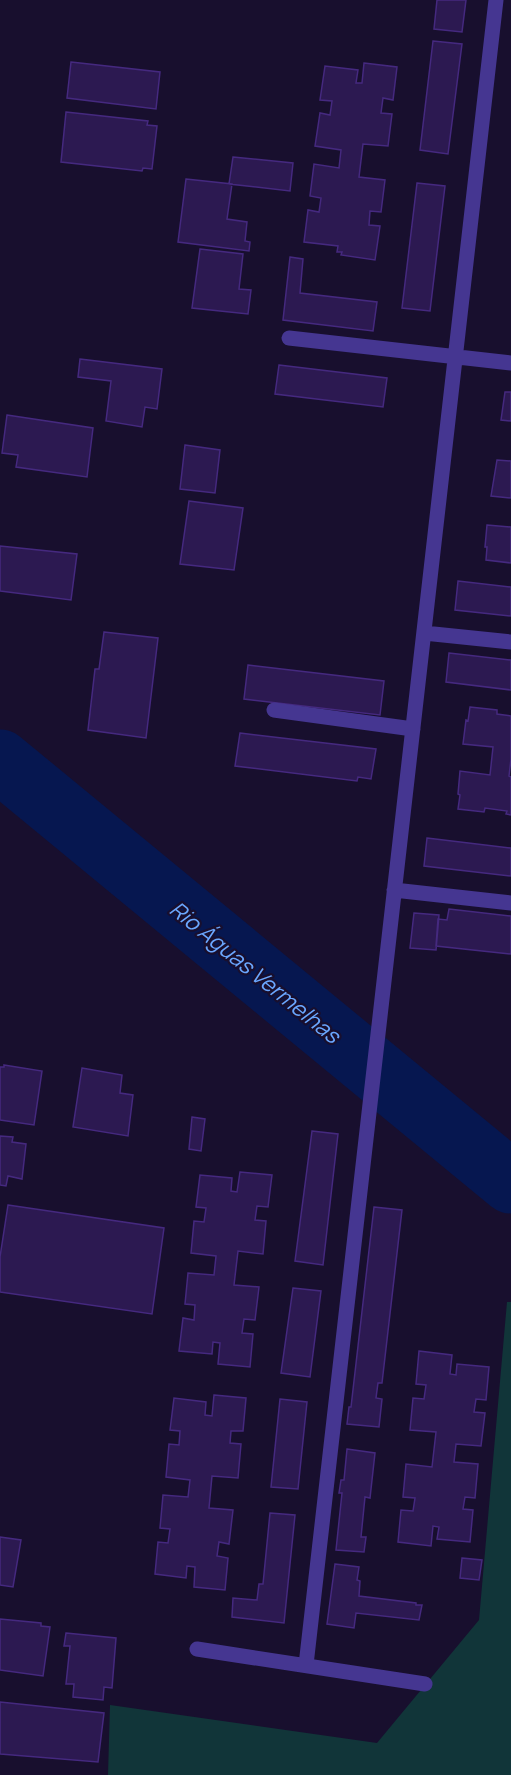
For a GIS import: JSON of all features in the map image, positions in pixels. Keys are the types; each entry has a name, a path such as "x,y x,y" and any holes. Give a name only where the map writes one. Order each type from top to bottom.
{"street":[{"path":"306,1665 496,0"},
{"path":"289,338 511,363"},
{"path":"424,633 511,642"},
{"path":"274,710 413,729"},
{"path":"394,890 511,903"},
{"path":"197,1649 425,1684"}],"green space":[{"path":"507,1302 511,1302 511,1775 108,1775 110,1705 377,1743 479,1620"}],"building":[{"path":"437,0 466,0 462,32 434,29"},
{"path":"433,41 462,44 448,154 420,150"},
{"path":"71,62 160,72 156,109 67,98"},
{"path":"364,63 397,67 393,100 383,98 381,113 392,114 388,146 363,144 359,177 385,180 381,212 370,211 369,225 380,226 375,260 341,255 342,252 337,252 338,246 304,242 308,210 319,212 321,198 310,196 314,164 339,168 341,150 315,146 320,113 330,115 332,101 320,100 325,66 358,70 356,83 362,83"},
{"path":"66,112 148,121 147,125 157,126 152,169 143,168 142,171 61,162"},
{"path":"233,157 293,163 290,191 229,184"},
{"path":"186,179 232,184 227,219 247,222 245,241 250,242 249,251 178,242"},
{"path":"417,183 445,186 430,311 402,308"},
{"path":"200,249 243,254 239,289 251,290 248,314 192,308"},
{"path":"290,257 303,259 300,293 377,302 373,331 283,320"},
{"path":"80,359 162,369 157,409 145,407 142,427 106,421 111,381 78,377"},
{"path":"279,365 387,378 383,407 275,394"},
{"path":"505,392 511,392 511,421 501,420"},
{"path":"7,415 93,428 87,477 16,467 18,455 2,453"},
{"path":"185,445 220,450 215,493 180,489"},
{"path":"497,460 511,461 511,498 491,496"},
{"path":"189,501 243,508 234,570 180,564"},
{"path":"487,525 511,527 511,563 486,560"},
{"path":"0,546 77,554 71,600 0,591"},
{"path":"458,581 511,587 511,616 455,610"},
{"path":"104,632 158,638 146,738 88,730 95,669 99,669"},
{"path":"449,653 511,660 511,690 446,682"},
{"path":"248,665 384,681 380,715 244,699"},
{"path":"470,707 497,710 497,714 511,716 509,776 511,777 511,815 506,814 507,811 485,808 484,812 458,809 460,771 490,775 493,747 463,744"},
{"path":"240,733 376,749 371,779 358,777 357,781 235,766"},
{"path":"427,838 511,848 511,876 424,866"},
{"path":"449,909 511,916 511,954 436,946 438,919 447,920"},
{"path":"414,913 439,915 436,950 410,948"},
{"path":"4,1065 42,1071 34,1125 0,1120 0,1067"},
{"path":"82,1068 122,1075 120,1093 133,1095 128,1136 73,1127"},
{"path":"192,1117 205,1119 201,1151 189,1149"},
{"path":"312,1131 338,1134 323,1265 295,1261"},
{"path":"0,1136 13,1137 12,1142 26,1144 22,1179 8,1176 6,1186 0,1185"},
{"path":"240,1172 272,1175 268,1207 257,1206 255,1220 266,1221 263,1254 238,1251 234,1285 259,1287 255,1320 244,1319 242,1333 253,1334 250,1367 218,1364 220,1343 213,1342 212,1354 179,1351 183,1318 194,1320 195,1305 185,1304 188,1273 214,1275 216,1256 191,1253 194,1221 204,1222 206,1208 196,1207 200,1175 232,1178 231,1191 237,1192"},
{"path":"8,1205 164,1228 152,1314 0,1292 0,1257"},
{"path":"374,1207 402,1210 382,1383 378,1383 376,1398 382,1399 379,1427 347,1424 349,1407 351,1407"},
{"path":"293,1288 321,1291 310,1377 281,1373"},
{"path":"419,1351 452,1355 450,1374 456,1375 457,1364 489,1367 486,1400 476,1399 474,1412 485,1413 481,1446 456,1444 454,1462 478,1464 475,1498 465,1497 463,1509 473,1510 470,1542 437,1539 439,1527 433,1526 431,1546 398,1542 401,1510 413,1511 415,1498 403,1497 406,1464 432,1467 436,1432 410,1430 413,1398 424,1399 426,1385 416,1384"},
{"path":"214,1395 246,1398 243,1431 231,1431 230,1443 241,1444 238,1478 212,1476 209,1508 233,1510 229,1544 219,1542 217,1556 228,1558 225,1590 194,1587 195,1567 187,1566 186,1578 155,1574 158,1542 168,1543 170,1529 160,1528 163,1495 188,1497 190,1480 166,1477 169,1444 179,1445 180,1431 170,1430 174,1398 206,1402 205,1415 212,1416"},
{"path":"280,1399 307,1402 298,1489 271,1487"},
{"path":"347,1449 375,1453 370,1498 365,1497 361,1537 366,1537 364,1552 336,1550 342,1493 339,1493 341,1480 344,1480"},
{"path":"270,1513 295,1515 284,1623 232,1617 233,1598 257,1600 259,1584 263,1584"},
{"path":"0,1537 21,1540 13,1587 0,1585"},
{"path":"462,1558 482,1560 479,1580 460,1578"},
{"path":"335,1564 359,1567 357,1580 360,1581 359,1596 422,1605 419,1620 356,1613 354,1628 327,1624"},
{"path":"0,1619 41,1623 41,1626 50,1627 43,1676 0,1670"},
{"path":"66,1633 116,1638 112,1688 104,1687 103,1700 73,1697 74,1684 66,1684 70,1646 64,1646"},
{"path":"0,1702 104,1713 98,1762 0,1754"}],"waterway":[{"name":"Rio Águas Vermelhas","path":"0,761 511,1182"}]}
